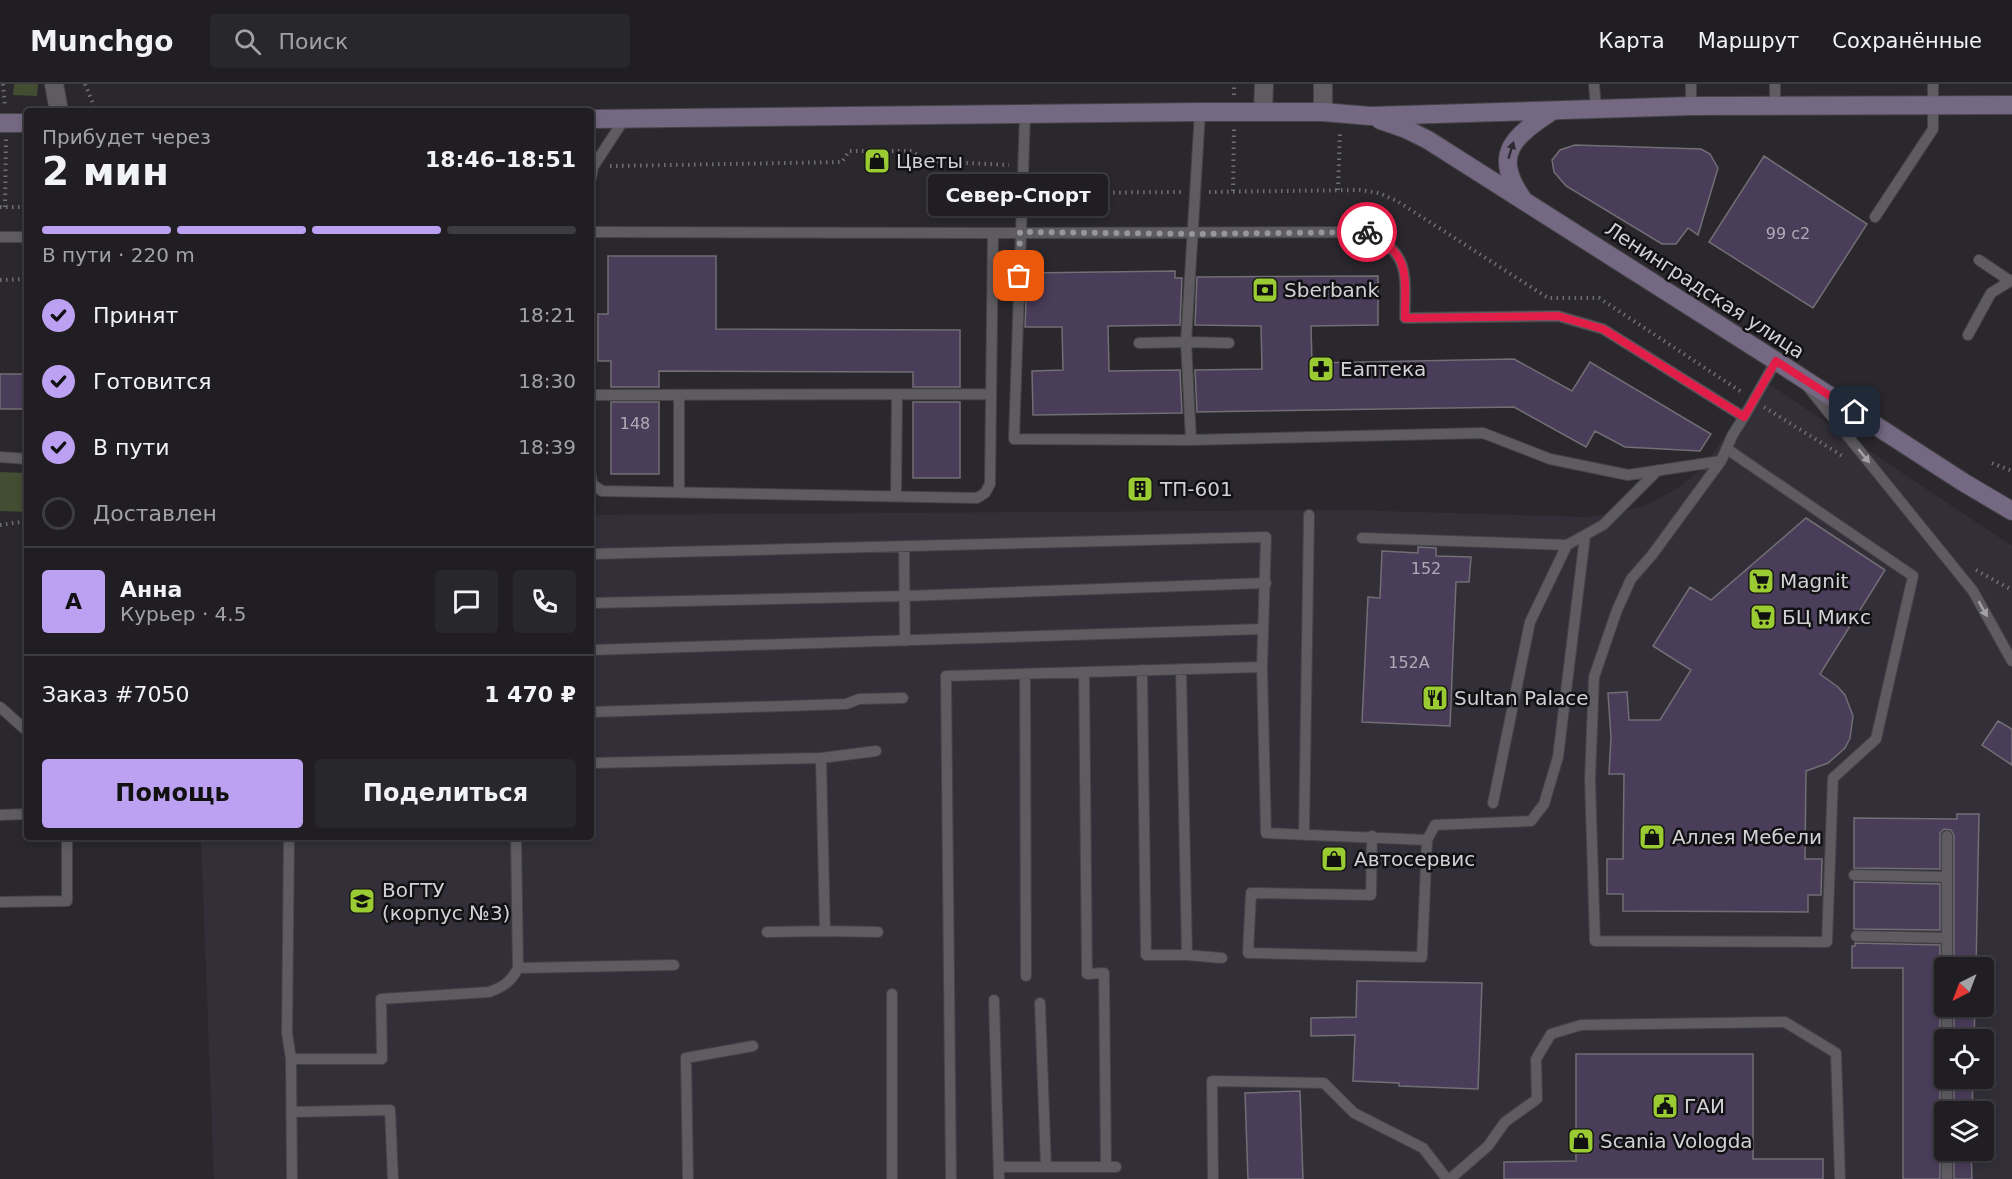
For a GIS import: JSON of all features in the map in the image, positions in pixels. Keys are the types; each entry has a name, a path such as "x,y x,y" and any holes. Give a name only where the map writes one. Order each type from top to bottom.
{"main road":[{"name":"Ленинградская улица","path":"594,119 1200,112 1331,113 1370,116 1775,104 2012,105"},
{"path":"1526,203 1512,183 1508,167 1509,155 1515,138 1554,111"},
{"name":"Ленинградская улица","path":"1370,116 1428,140 2012,511"},
{"path":"3,123 24,123"}],"street":[{"path":"54,84 58,108"},
{"path":"1263,112 1264,84"},
{"path":"1323,84 1331,113"}],"lane":[{"path":"1594,84 1596,109"},
{"path":"1691,84 1691,106"},
{"path":"1775,84 1775,104"},
{"path":"1875,217 1934,129 1933,84"},
{"path":"1191,440 1186,342 1200,112"},
{"path":"1025,115 1014,439 1191,440 1484,433 1550,459 1628,475 1721,461"},
{"path":"594,169 625,118"},
{"path":"594,232 1194,234 1366,232 1390,246 1405,269 1405,318 1558,316 1603,329 1744,417"},
{"path":"594,485 602,491 977,498 985,494 990,484 993,233"},
{"path":"0,237 24,237"},
{"path":"1968,335 1991,293 2011,280 1979,260"},
{"path":"1139,343 1229,343"},
{"path":"1727,449 1913,576 1876,739 1833,778 1827,942 1595,941 1590,779 1594,677 1617,610 1631,579 1652,555 1721,461 1733,434 1755,401 1776,361"},
{"path":"1800,378 1973,591 2012,661"},
{"path":"594,394 990,394"},
{"path":"896,496 897,394"},
{"path":"679,395 679,492"},
{"path":"0,458 24,459"},
{"path":"1362,538 1567,545 1603,525 1658,470"},
{"path":"1304,834 1309,515"},
{"path":"1372,836 1371,895 1251,893 1248,952 1422,957 1426,840 1435,825 1531,821 1544,804 1558,756 1586,536"},
{"path":"594,554 1266,537 1262,667 1266,832 1426,840"},
{"path":"1493,803 1530,622 1567,545"},
{"path":"904,547 905,641"},
{"path":"594,603 904,596 1266,584"},
{"path":"594,650 1263,629"},
{"path":"951,1179 946,676 1262,667"},
{"path":"1181,669 1187,955"},
{"path":"1143,670 1146,955 1222,958"},
{"path":"999,1167 1111,1167 1104,973 1087,974 1084,672"},
{"path":"1025,674 1026,976"},
{"path":"594,712 846,704 859,699 903,698"},
{"path":"0,707 24,728"},
{"path":"594,763 821,758 876,751"},
{"path":"821,758 825,931"},
{"path":"0,814 24,813"},
{"path":"1947,836 1947,957"},
{"path":"0,902 67,901 66,840"},
{"path":"289,840 287,1033 291,1059 292,1179"},
{"path":"291,1059 382,1059 381,999 489,992 513,979 518,968 516,840"},
{"path":"1854,875 1947,877"},
{"path":"767,932 878,932"},
{"path":"1856,936 1947,938"},
{"path":"518,968 674,965"},
{"path":"892,994 892,1179"},
{"path":"993,1000 999,1179"},
{"path":"1040,1003 1046,1167"},
{"path":"1213,1179 1212,1081 1324,1083 1354,1113 1423,1148 1448,1179 1488,1146 1505,1122 1538,1099 1536,1059 1551,1034 1581,1025 1785,1022 1836,1053 1840,1179"},
{"path":"688,1179 687,1058 753,1046"},
{"path":"291,1112 390,1110 393,1179"},
{"path":"1947,1161 1947,1179"}],"path":[{"path":"3,84 2,207 24,207"},
{"path":"85,84 95,108"},
{"path":"1233,191 1234,84"},
{"path":"1331,113 1338,190"},
{"path":"594,172 842,162 849,151 912,152 925,161 1008,163 1038,192 1360,190 1379,193 1397,201 1548,298 1599,298 1847,459"},
{"path":"0,280 24,279"},
{"path":"1992,463 2012,471"},
{"path":"0,525 24,521"},
{"path":"1971,567 2012,590"}],"shaded area":[{"path":"1764,381 2012,546 2012,1179 214,1179 201,840 594,840 594,515 1349,510 1587,517 1645,506 1676,489 1702,469"}],"green space":[{"path":"14,84 38,84 37,96 13,95"},
{"path":"0,472 24,473 24,512 0,511"}],"building":[{"path":"1575,145 1701,149 1710,154 1718,168 1698,235 1688,228 1676,244 1662,244 1566,186 1554,172 1552,160 1560,150"},
{"path":"1764,156 1867,224 1813,308 1709,242"},
{"path":"608,256 716,256 716,329 960,330 960,387 913,387 913,372 659,371 659,387 611,387 611,361 598,361 598,314 608,314"},
{"path":"1175,271 1175,278 1182,278 1180,325 1108,326 1109,371 1180,370 1182,413 1033,415 1032,371 1063,370 1062,327 1025,327 1027,273"},
{"path":"1378,276 1378,325 1311,326 1312,363 1514,359 1572,391 1590,362 1711,434 1700,451 1625,447 1595,431 1586,447 1514,407 1197,412 1195,370 1262,369 1261,326 1195,325 1197,277"},
{"path":"0,374 24,374 24,409 0,409"},
{"path":"611,402 659,402 659,474 611,474"},
{"path":"913,402 960,402 960,478 913,478"},
{"path":"1806,518 1885,570 1820,674 1845,695 1853,716 1850,738 1845,748 1828,763 1806,771 1805,859 1822,859 1821,895 1808,895 1808,912 1623,911 1623,894 1607,894 1607,859 1623,859 1624,774 1609,774 1611,737 1608,693 1627,692 1629,720 1660,720 1691,670 1653,646 1690,587 1711,600"},
{"path":"1418,547 1436,548 1436,556 1471,557 1469,582 1456,582 1450,726 1362,722 1368,597 1380,598 1382,551 1418,553"},
{"path":"1998,721 2012,729 2012,765 1982,745"},
{"path":"1957,814 1979,814 1976,957 1954,957 1954,836 1951,830 1944,829 1940,833 1940,869 1854,868 1854,818 1957,819"},
{"path":"1854,882 1940,884 1940,930 1854,929"},
{"path":"1855,943 1940,945 1940,957 1934,957 1934,1017 1940,1017 1940,1029 1934,1029 1934,1089 1940,1089 1940,1101 1934,1101 1934,1161 1940,1161 1940,1179 1903,1179 1903,968 1852,968 1852,946 1855,946"},
{"path":"1357,981 1482,983 1478,1089 1399,1086 1399,1083 1353,1081 1355,1035 1311,1036 1311,1018 1356,1017"},
{"path":"1954,1017 1975,1017 1974,1029 1954,1029"},
{"name":"ГАИ","path":"1576,1054 1753,1054 1753,1159 1823,1159 1823,1179 1504,1179 1504,1162 1576,1161"},
{"path":"1954,1089 1973,1089 1972,1101 1954,1101"},
{"path":"1300,1091 1303,1179 1248,1179 1245,1093"},
{"path":"1954,1161 1971,1161 1972,1179 1954,1179"}],"way so far":[{"path":"1019,276 1020,232 1194,234 1367,232"}],"place":[{"name":"Цветы","path":"877,161"},
{"name":"Север-Спорт","path":"1019,276"},
{"name":"Sberbank","path":"1265,290"},
{"name":"Еаптека","path":"1321,369"},
{"name":"ТП-601","path":"1140,489"},
{"name":"Magnit","path":"1761,581"},
{"name":"БЦ Микс","path":"1763,617"},
{"name":"Sultan Palace","path":"1435,698"},
{"name":"Аллея Мебели","path":"1652,837"},
{"name":"Автосервис","path":"1334,859"},
{"name":"ВоГТУ (корпус №3)","path":"362,901"},
{"name":"ГАИ","path":"1665,1106"},
{"name":"Scania Vologda","path":"1581,1141"}],"route":[{"path":"1367,232 1390,246 1405,269 1405,318 1558,316 1603,329 1744,417 1776,361 1855,412"}]}
